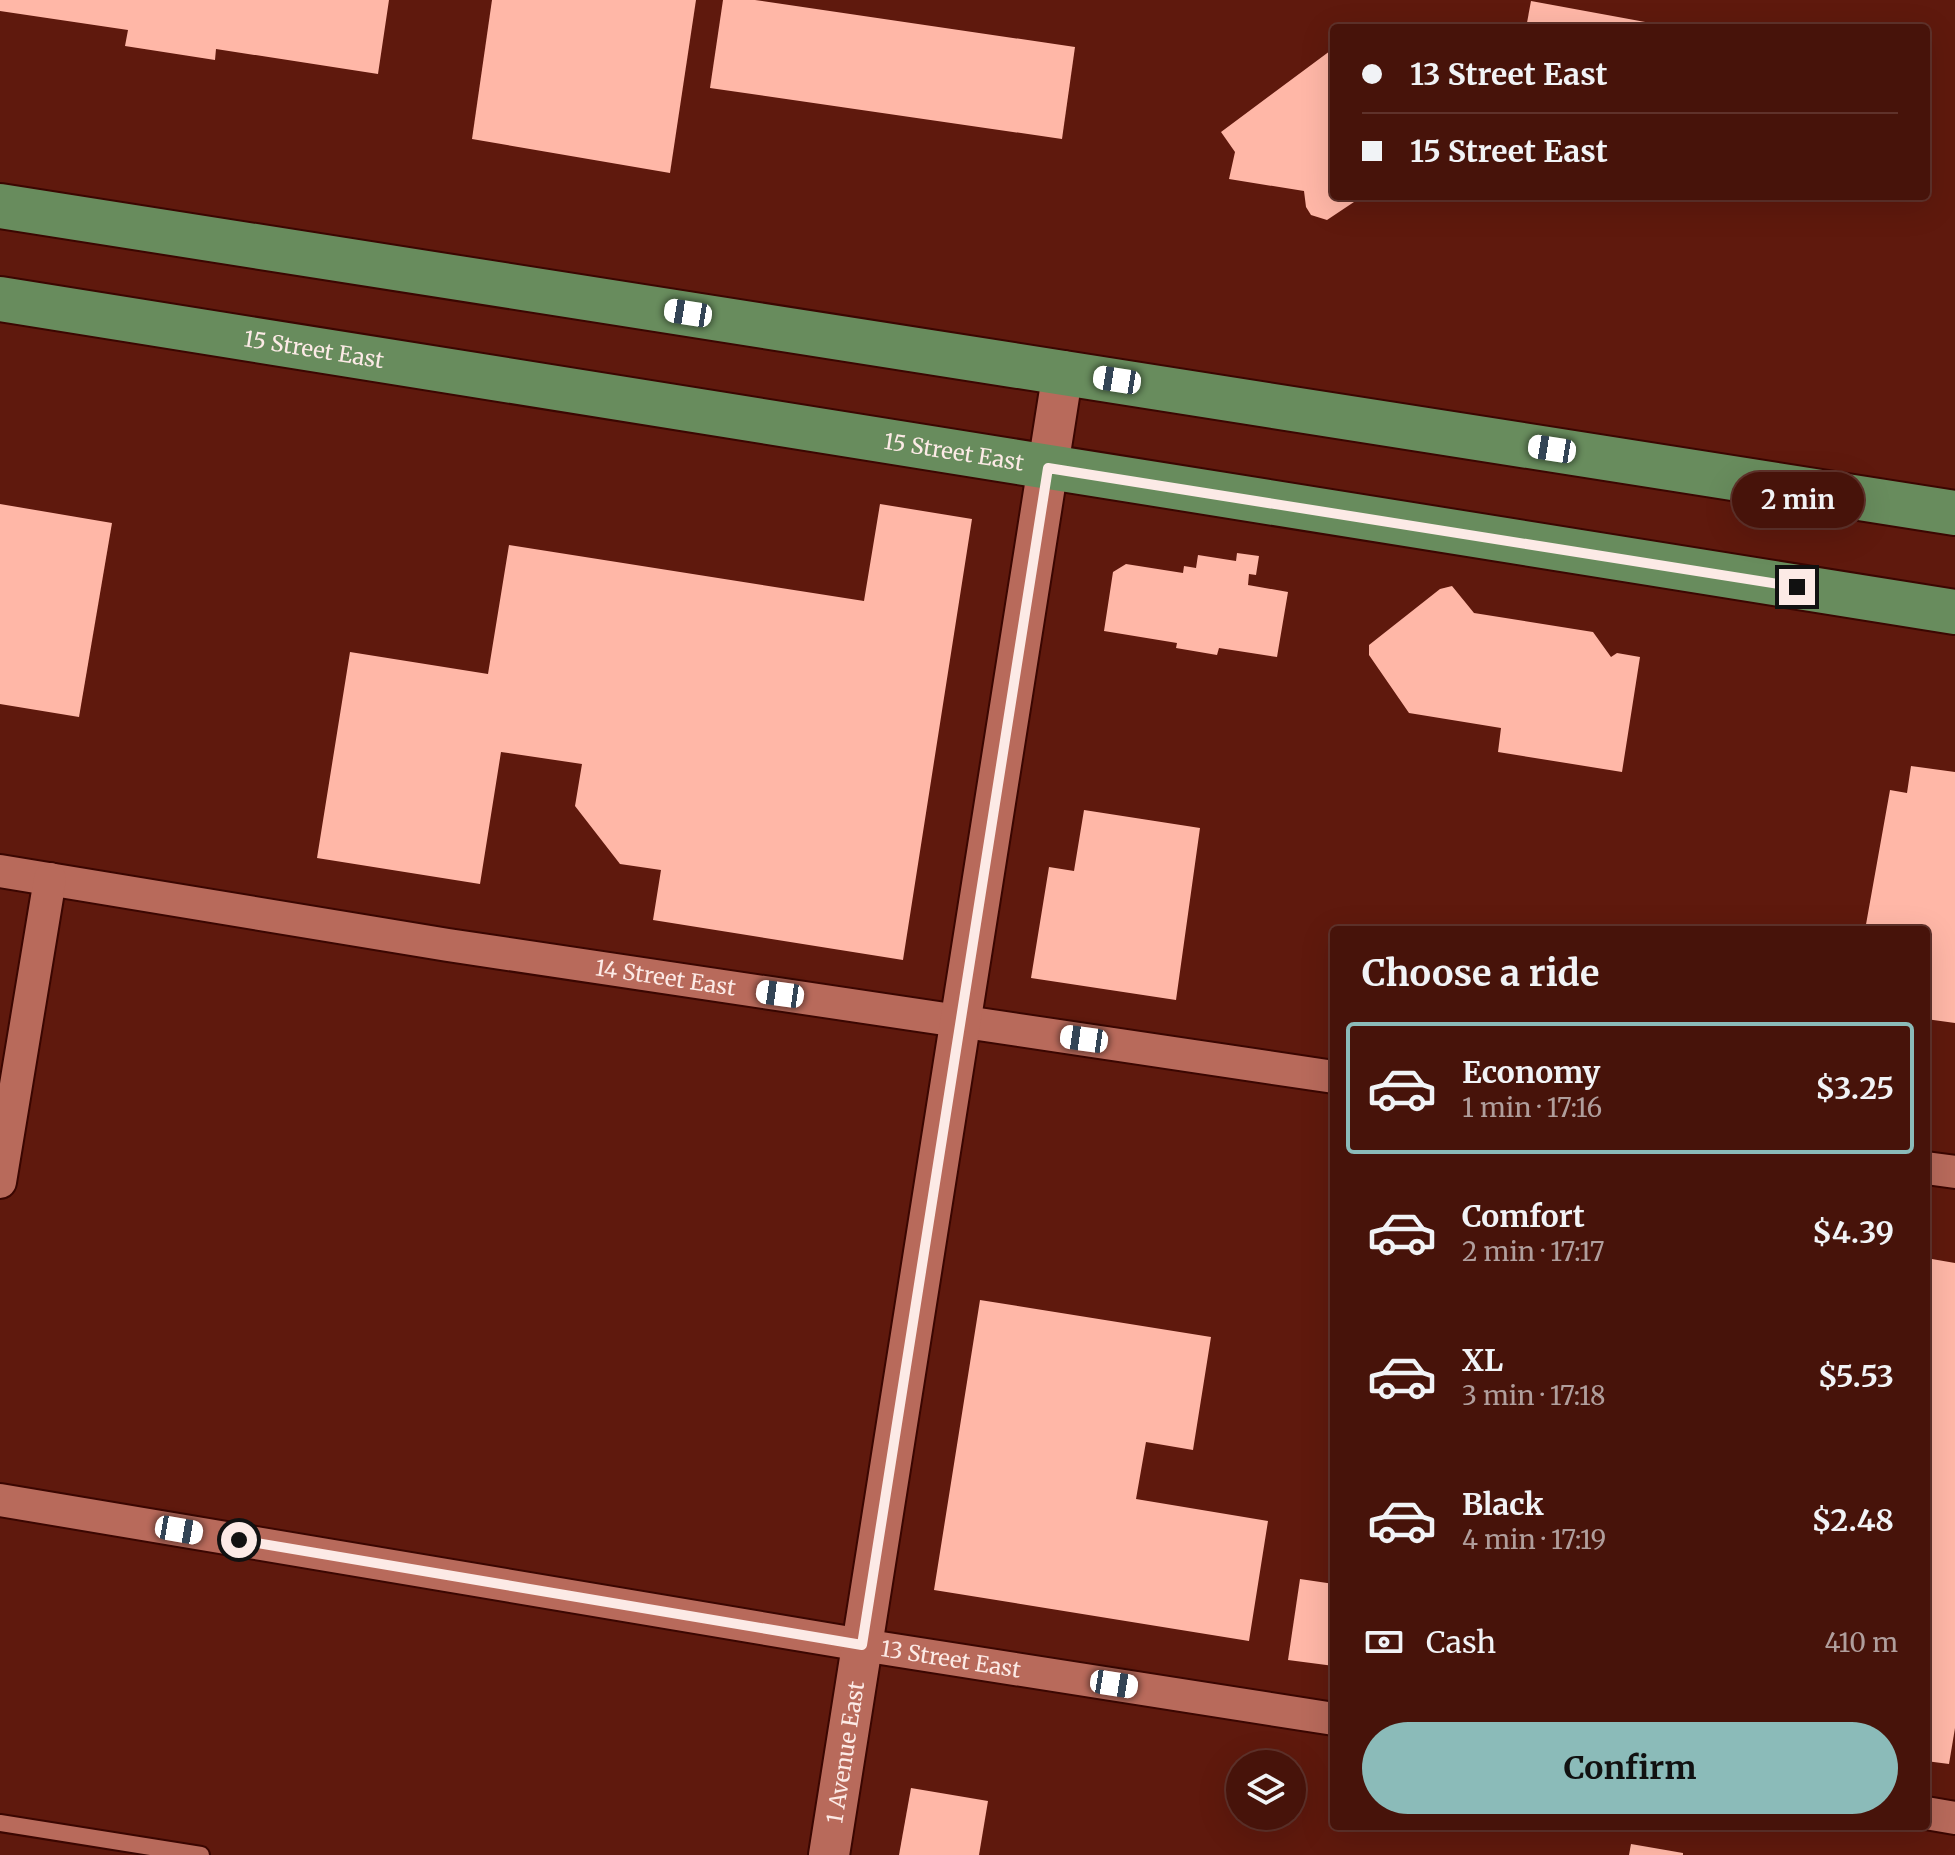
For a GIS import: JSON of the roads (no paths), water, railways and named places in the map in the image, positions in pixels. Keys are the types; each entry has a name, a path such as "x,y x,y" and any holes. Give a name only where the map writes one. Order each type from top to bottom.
{"main road":[{"path":"0,206 1955,513"},
{"name":"15 Street East","path":"0,299 1955,612"}],"street":[{"name":"1 Avenue East","path":"829,1855 1063,371"},
{"name":"14 Street East","path":"0,871 448,945 1330,1076"},
{"path":"0,1182 50,879"},
{"path":"1930,1169 1955,1172"},
{"name":"13 Street East","path":"0,1500 862,1645 1330,1718"},
{"path":"1930,1814 1955,1818"}],"lane":[{"path":"0,1823 201,1855"}]}
